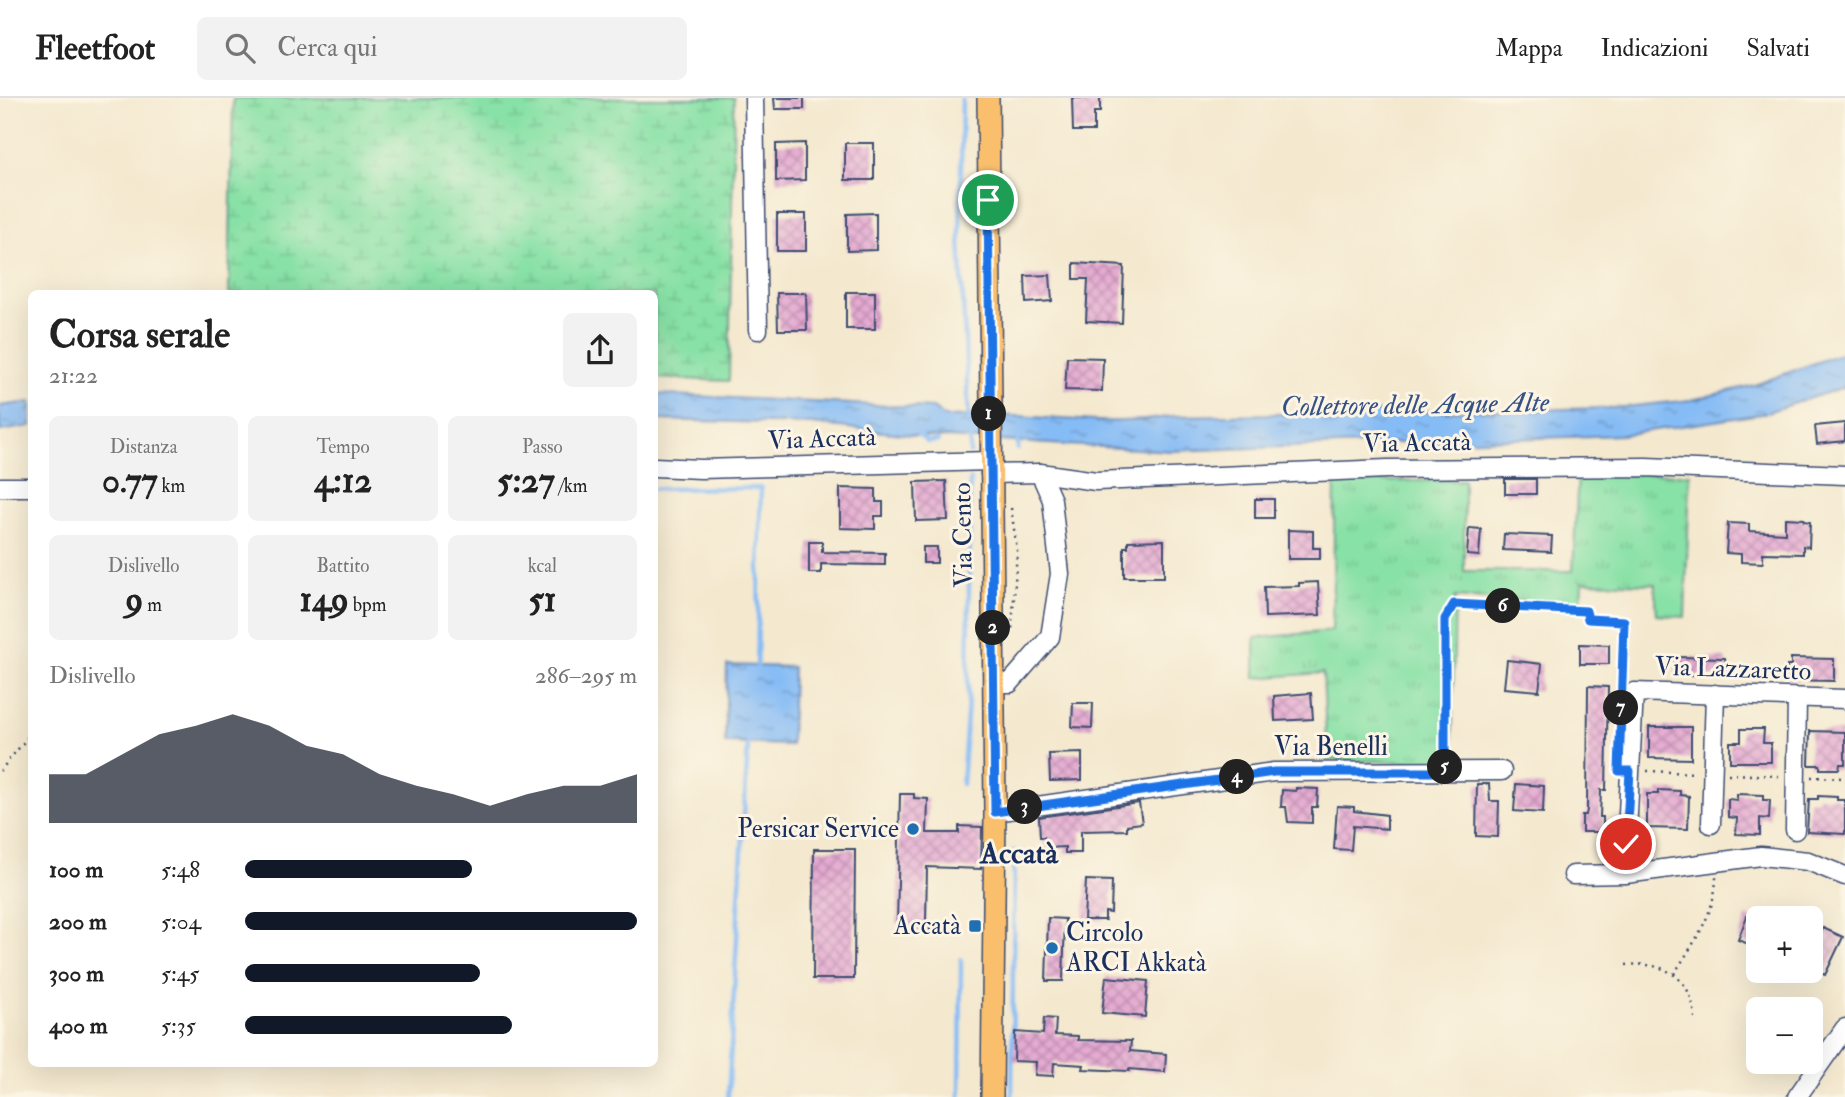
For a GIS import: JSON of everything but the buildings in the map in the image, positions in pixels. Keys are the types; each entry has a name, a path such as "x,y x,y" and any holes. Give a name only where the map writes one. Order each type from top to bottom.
{"main road":[{"name":"Via Cento","path":"988,98 995,812 992,1097"}],"street":[{"path":"754,98 758,330"},
{"name":"Via Accatà","path":"658,467 701,469 990,461 1096,481 1441,468 1646,467 1845,475"},
{"path":"994,683 1010,683 1050,636 1060,574 1052,500 1040,472"},
{"path":"0,487 28,487"},
{"name":"Via Lazzaretto","path":"1625,874 1634,692 1845,699"},
{"path":"1711,824 1715,694"},
{"path":"1795,830 1797,698"},
{"name":"Via Benelli","path":"995,812 1274,772 1502,771"},
{"path":"1573,876 1625,874 1761,856 1808,861 1845,876"},
{"path":"1797,1097 1845,1028"}],"path":[{"path":"1445,772 1445,619 1454,604 1586,611 1588,619 1624,621 1622,689"},
{"path":"0,771 28,737"},
{"path":"1630,771 1845,778"},
{"path":"1674,974 1709,913 1716,894 1716,863"},
{"path":"1626,965 1646,963 1674,974 1690,995 1695,1018"}],"green space":[{"path":"233,98 734,98 729,381 658,378 658,290 229,290"},
{"path":"1578,473 1690,474 1685,617 1657,615 1655,584 1582,582 1581,605 1455,597 1452,763 1327,760 1323,673 1255,678 1255,638 1332,631 1335,482 1464,480 1464,571 1573,571"}],"water":[{"path":"1845,352 1845,387 1761,414 1622,435 1171,451 929,437 812,424 658,420 658,394 933,408 945,417 1007,415 1134,421 1173,416 1614,408 1691,400 1754,385"},
{"path":"28,402 28,426 0,431 0,406"},
{"path":"727,665 793,667 791,745 725,743"}],"waterway":[{"path":"962,98 960,239 969,421"},
{"path":"970,433 970,453"},
{"path":"918,434 927,442 938,441"},
{"path":"1018,436 1018,449"},
{"path":"962,784 968,702 970,479"},
{"path":"658,489 761,488 757,666"},
{"path":"728,1097 748,744"},
{"path":"1012,1097 1014,851"},
{"path":"960,1097 961,959"}],"place":[{"name":"Persicar Service","path":"913,829"},
{"name":"Accatà","path":"975,926"},
{"name":"Circolo ARCI Akkatà","path":"1052,948"}],"district":[{"name":"Accatà","path":"1019,853"}],"route":[{"path":"988,200 995,812 1274,772 1445,772 1445,619 1454,604 1520,607 1586,611 1588,619 1624,621 1619,771 1630,771 1626,844"}],"water label":[{"name":"Collettore delle Acque Alte","path":"1415,405"}]}
